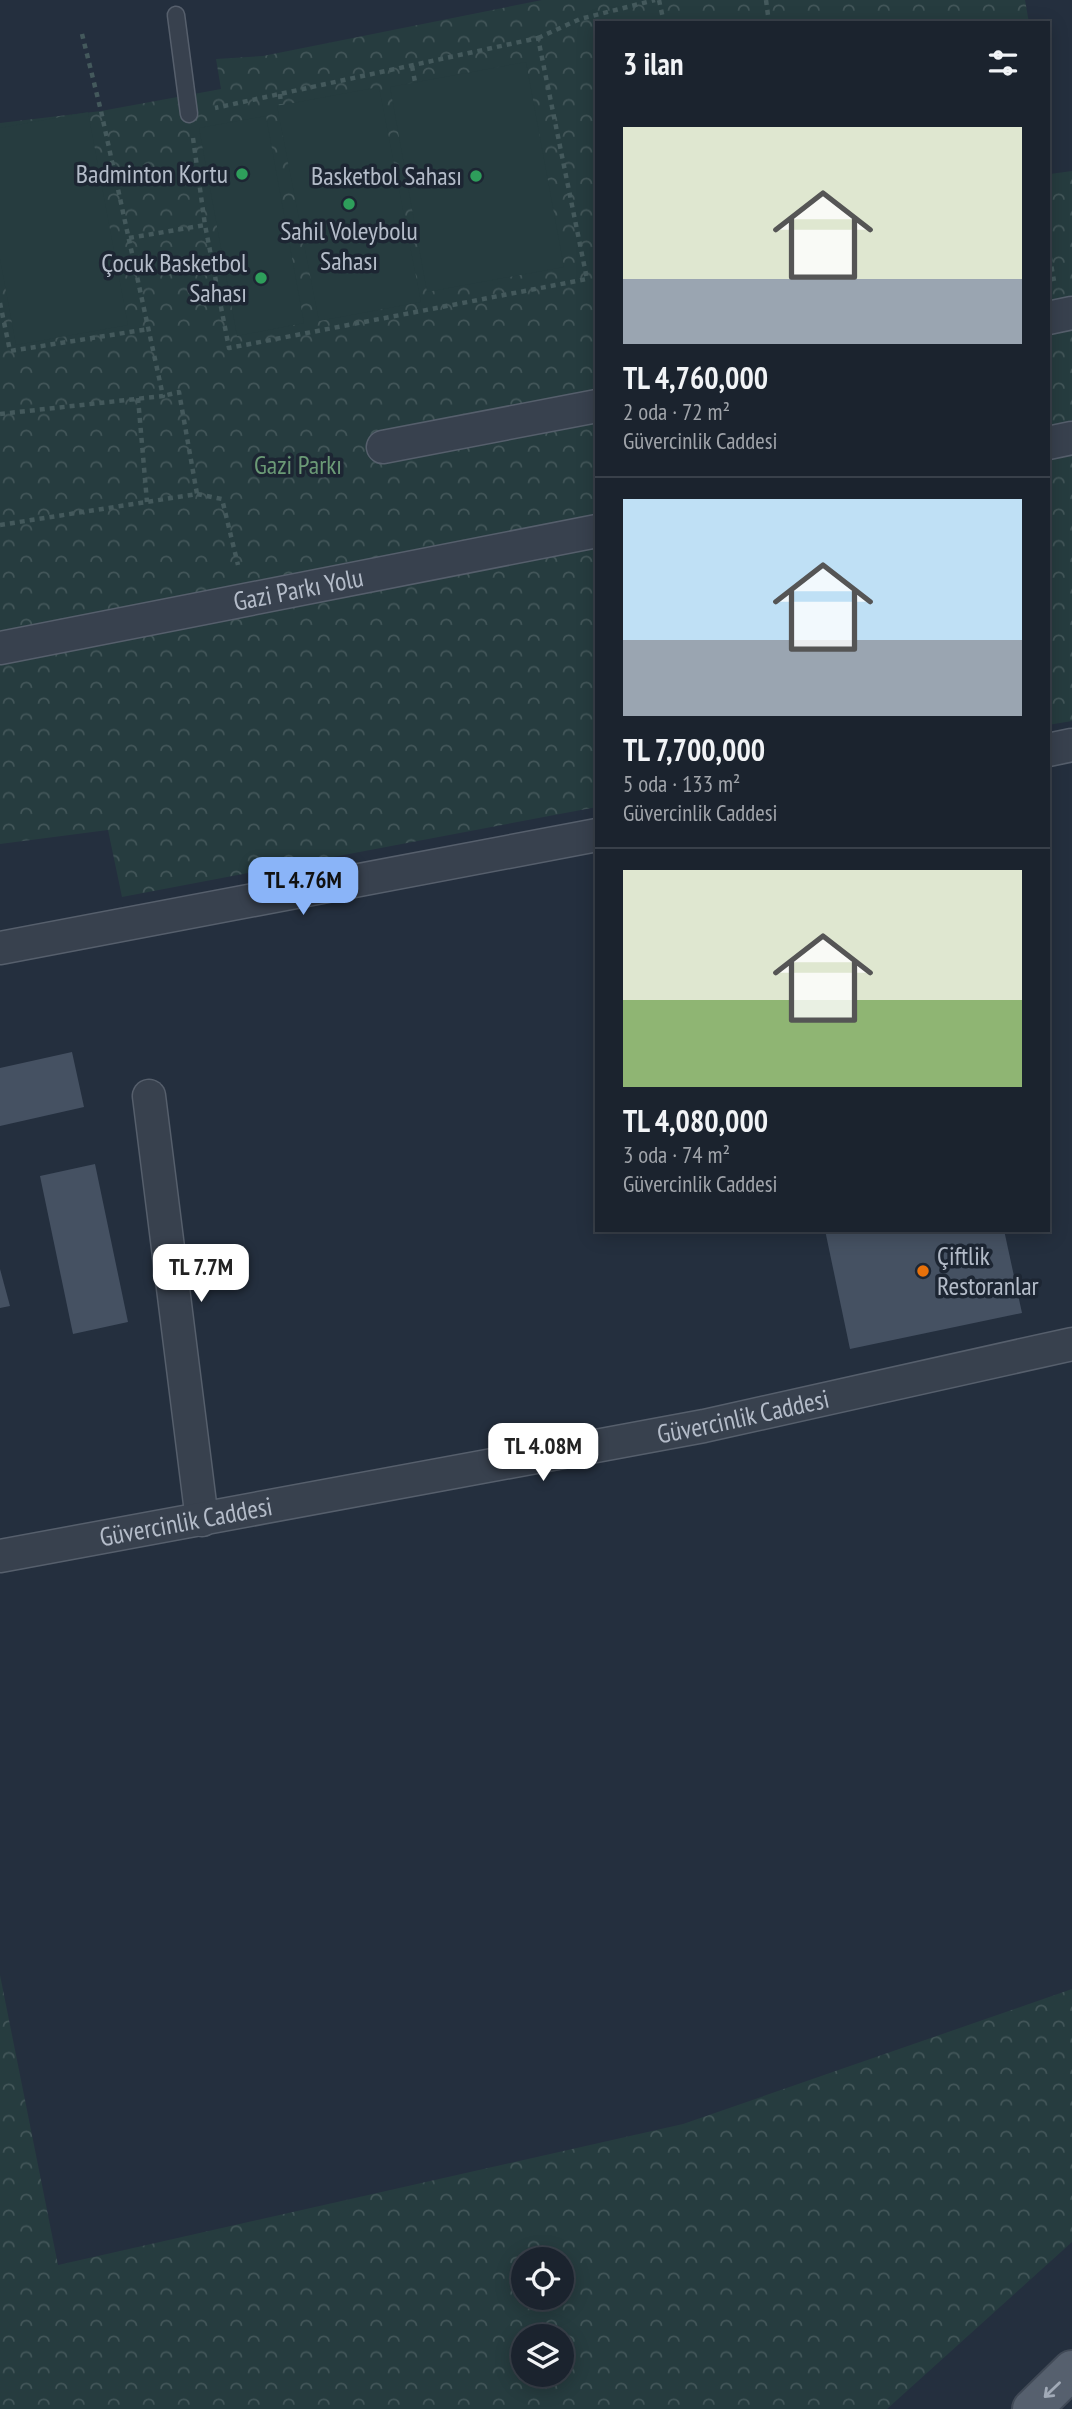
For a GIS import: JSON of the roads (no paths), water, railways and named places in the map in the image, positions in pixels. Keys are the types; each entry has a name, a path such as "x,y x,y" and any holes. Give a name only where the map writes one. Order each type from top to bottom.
{"main road":[{"path":"1032,2409 1072,2370"}],"street":[{"path":"1050,318 1072,313"},
{"path":"383,447 595,406"},
{"path":"1050,443 1072,438"},
{"name":"Gazi Parkı Yolu","path":"0,648 595,531"},
{"path":"1050,750 1072,745"},
{"path":"0,948 595,835"},
{"path":"149,1096 202,1520"},
{"name":"Güvercinlik Caddesi","path":"0,1556 704,1426 1072,1344"}],"lane":[{"path":"176,15 189,114"}],"place":[{"name":"Badminton Kortu","path":"242,174"},
{"name":"Basketbol Sahası","path":"476,176"},
{"name":"Sahil Voleybolu Sahası","path":"349,204"},
{"name":"Çocuk Basketbol Sahası","path":"261,278"},
{"name":"Çiftlik Restoranlar","path":"923,1271"}],"park label":[{"name":"Gazi Parkı","path":"298,465"}]}
